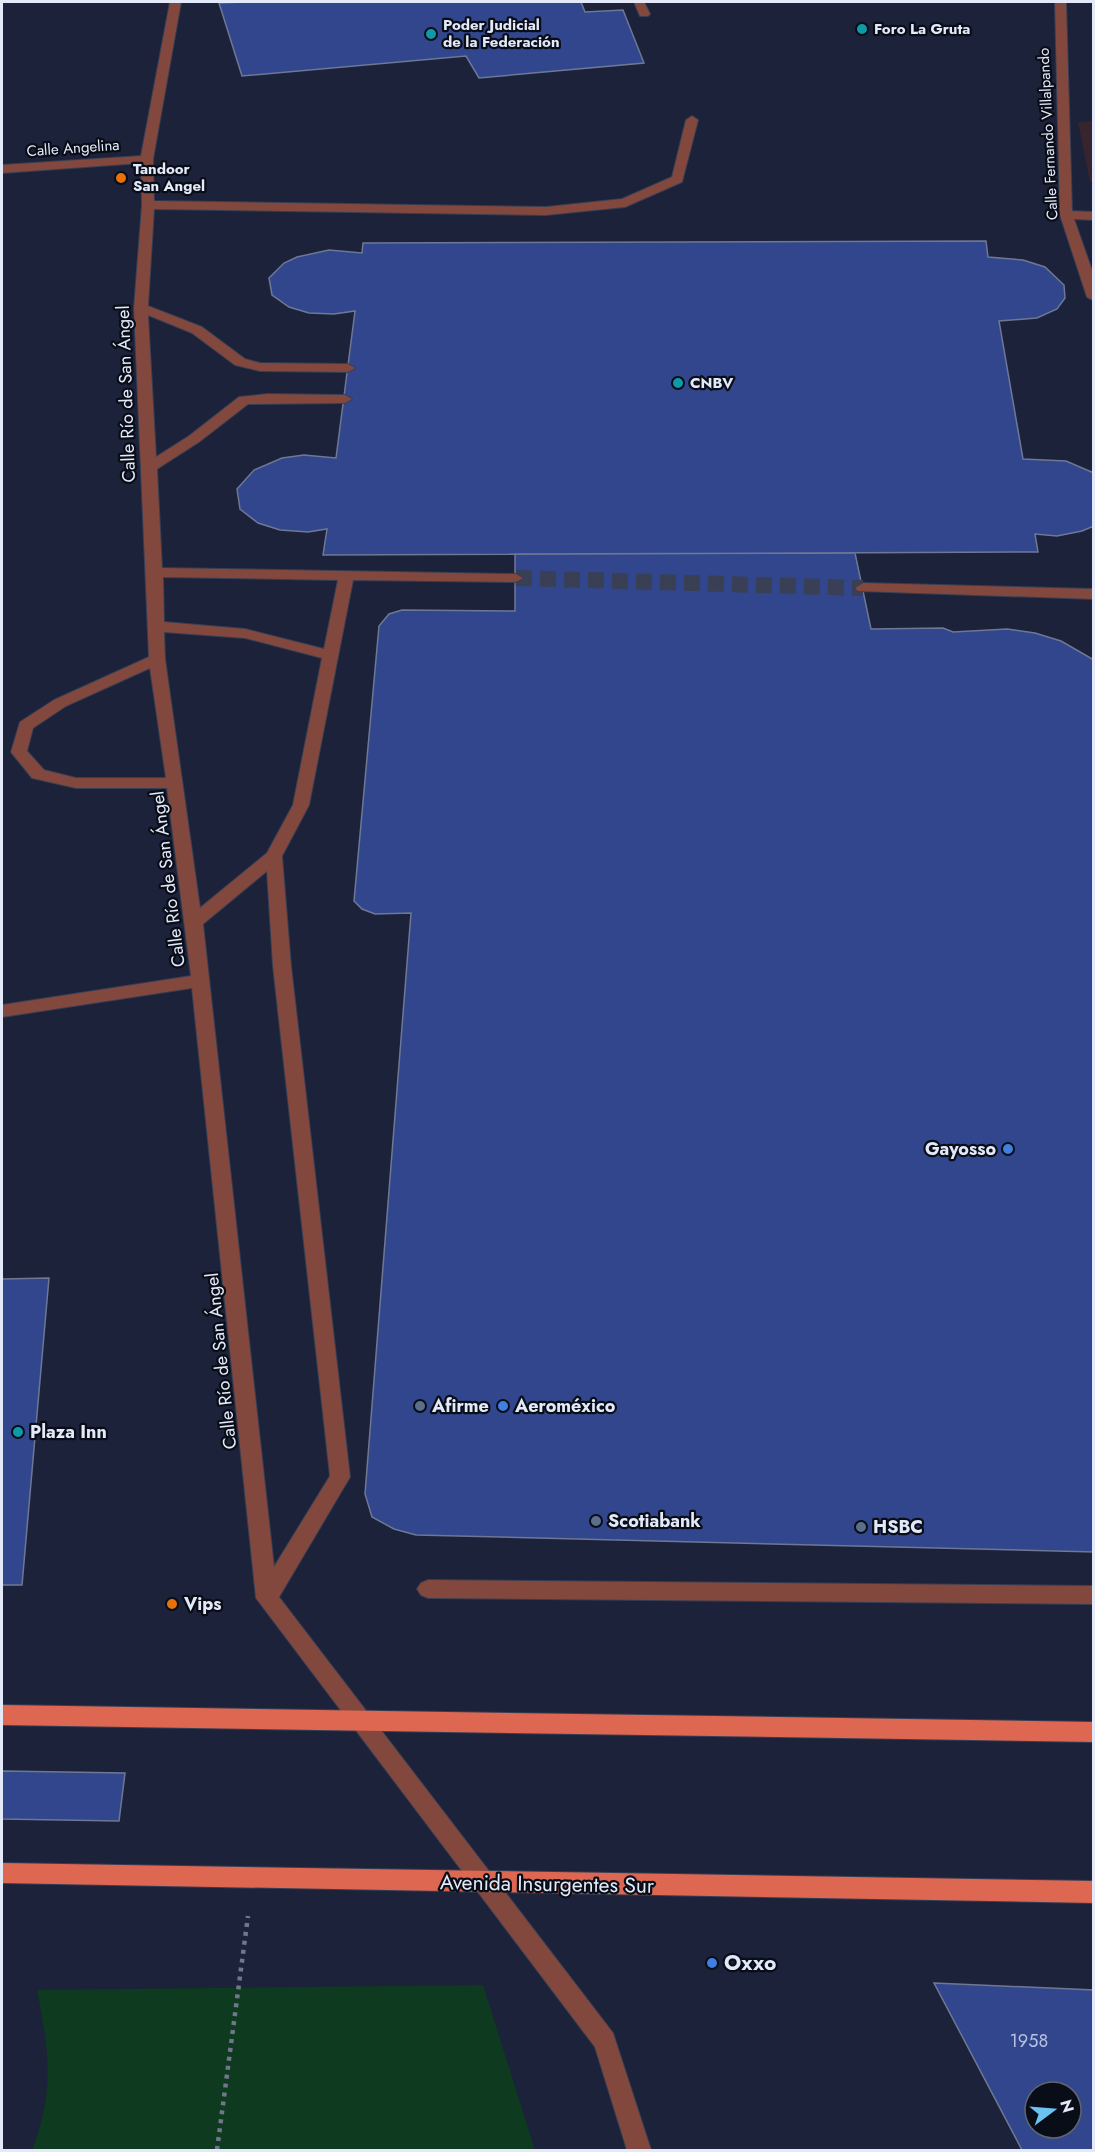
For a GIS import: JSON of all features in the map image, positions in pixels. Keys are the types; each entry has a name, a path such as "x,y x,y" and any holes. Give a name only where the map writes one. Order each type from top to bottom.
{"main road":[{"path":"2,1715 1094,1732"},
{"name":"Avenida Insurgentes Sur","path":"2,1873 1094,1892"}],"street":[{"name":"Calle Río de San Ángel","path":"175,2 147,159 148,205 141,308 155,572 157,659 194,922 267,1598"},
{"path":"639,2 644,14"},
{"name":"Calle Fernando Villalpando","path":"1060,2 1066,215 1094,297"},
{"path":"148,205 546,211 625,204 678,179 692,120"},
{"name":"Calle Angelina","path":"2,169 147,159"},
{"path":"1066,215 1094,216"},
{"path":"141,308 196,330 240,362 260,367 348,368"},
{"path":"148,468 194,439 243,400 345,399"},
{"path":"155,572 516,578"},
{"path":"194,922 274,856 301,805 346,575"},
{"path":"863,588 1094,594"},
{"path":"157,627 191,627 255,633 330,656"},
{"path":"157,659 60,703 26,726 19,752 38,774 76,783 176,783"},
{"path":"274,856 282,966 340,1477 267,1598 605,2040 639,2151"},
{"path":"2,1011 199,981"},
{"path":"428,1589 1094,1595"}],"path":[{"path":"217,2151 254,1878"}],"shaded area":[{"path":"1093,121 1093,182 1090,182 1078,122"}],"green space":[{"path":"483,1985 535,2150 32,2150 44,2109 48,2071 45,2032 37,1990"}],"building":[{"name":"Poder Judicial de la Federación","path":"581,2 585,12 623,10 644,63 479,78 466,56 242,76 219,3"},
{"name":"CNBV","path":"986,241 988,257 1023,260 1045,267 1064,285 1065,298 1057,309 1037,318 999,321 1023,459 1066,461 1094,473 1094,526 1057,536 1035,534 1038,552 323,555 327,529 308,532 280,530 258,523 240,509 237,489 254,470 282,458 304,455 336,458 355,311 334,314 309,313 289,307 272,295 269,278 284,263 297,257 329,250 362,253 363,243"},
{"path":"855,553 871,629 943,628 953,632 1007,629 1035,633 1061,641 1094,660 1094,1552 416,1535 394,1529 372,1517 365,1494 411,913 375,914 362,909 354,901 379,626 389,614 402,610 515,611 515,554"},
{"name":"Plaza Inn","path":"49,1278 22,1585 2,1585 2,1279"},
{"path":"2,1771 125,1773 119,1821 2,1819"},
{"path":"934,1983 1094,1990 1094,2150 1022,2150"}],"tunnel":[{"path":"516,578 863,588"}],"place":[{"name":"Foro La Gruta","path":"862,29"},
{"name":"Poder Judicial de la Federación","path":"431,34"},
{"name":"Tandoor San Angel","path":"121,178"},
{"name":"CNBV","path":"678,383"},
{"name":"Gayosso","path":"1008,1149"},
{"name":"Afirme","path":"420,1406"},
{"name":"Aeroméxico","path":"503,1406"},
{"name":"Plaza Inn","path":"18,1432"},
{"name":"Scotiabank","path":"596,1521"},
{"name":"HSBC","path":"861,1527"},
{"name":"Vips","path":"172,1604"},
{"name":"Oxxo","path":"712,1963"}]}
